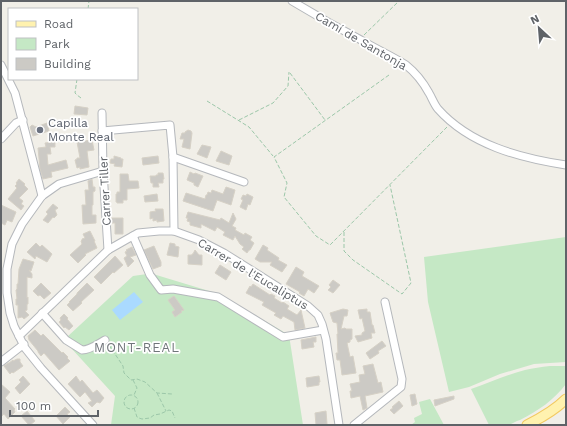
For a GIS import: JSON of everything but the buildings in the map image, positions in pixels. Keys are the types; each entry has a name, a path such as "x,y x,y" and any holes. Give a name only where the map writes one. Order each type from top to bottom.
{"main road":[{"path":"531,424 552,411 566,399"}],"street":[{"name":"Camí de Santonja","path":"292,1 405,65 420,79 445,117 457,127 479,140 497,148 523,156 566,165"},
{"path":"1,65 8,78"},
{"path":"9,80 16,93 42,196"},
{"name":"Carrer Tiller","path":"102,112 103,171 108,250"},
{"path":"1,139 22,117"},
{"path":"102,131 170,125 174,157 174,231"},
{"path":"174,157 244,182"},
{"path":"93,425 41,368 19,336 10,313 7,293 7,269 12,244 22,224 42,196 59,184 103,171"},
{"name":"Carrer de l'Eucaliptus","path":"19,336 108,250 138,233 174,231 199,240 224,254 308,306 318,315 326,339 339,425"},
{"path":"133,236 150,275 161,290 173,289 218,297 283,337 324,330"},
{"path":"354,425 401,387 402,379 385,302"},
{"path":"42,313 66,340 82,350 88,349 105,340"},
{"path":"1,362 24,344"}],"path":[{"path":"360,40 399,1"},
{"path":"239,120 272,103 288,86 289,72 325,120"},
{"path":"274,157 389,75"},
{"path":"77,80 75,93 81,98"},
{"path":"208,101 250,127 274,157 287,183 284,197 316,236 330,245 452,122"},
{"path":"344,231 344,251 353,260 402,294 411,283 390,185"},
{"path":"105,340 123,366 124,373 131,380 137,379 145,382 157,393 166,412"},
{"path":"133,380 136,388 134,395"},
{"path":"157,393 172,394"},
{"path":"134,395 138,400 134,408"},
{"path":"134,395 127,396 124,402 126,407 130,409 134,408"},
{"path":"134,408 138,417 142,419 150,418 154,415 169,410 172,411 175,418"}],"green space":[{"path":"566,237 566,362 534,364 500,374 469,387 449,392 428,302 424,257"},
{"path":"153,274 219,294 289,335 303,425 111,425 115,396 61,337 67,337 133,276"},
{"path":"550,366 566,366 566,384 551,400 533,413 508,425 489,425 471,389 518,372"},
{"path":"430,399 444,425 411,425 415,422 414,418 422,414 419,402"}],"water":[{"path":"134,292 143,302 120,320 112,310"}],"place":[{"name":"Capilla Monte Real","path":"40,130"}],"district":[{"name":"MONT-REAL","path":"137,347"}]}
